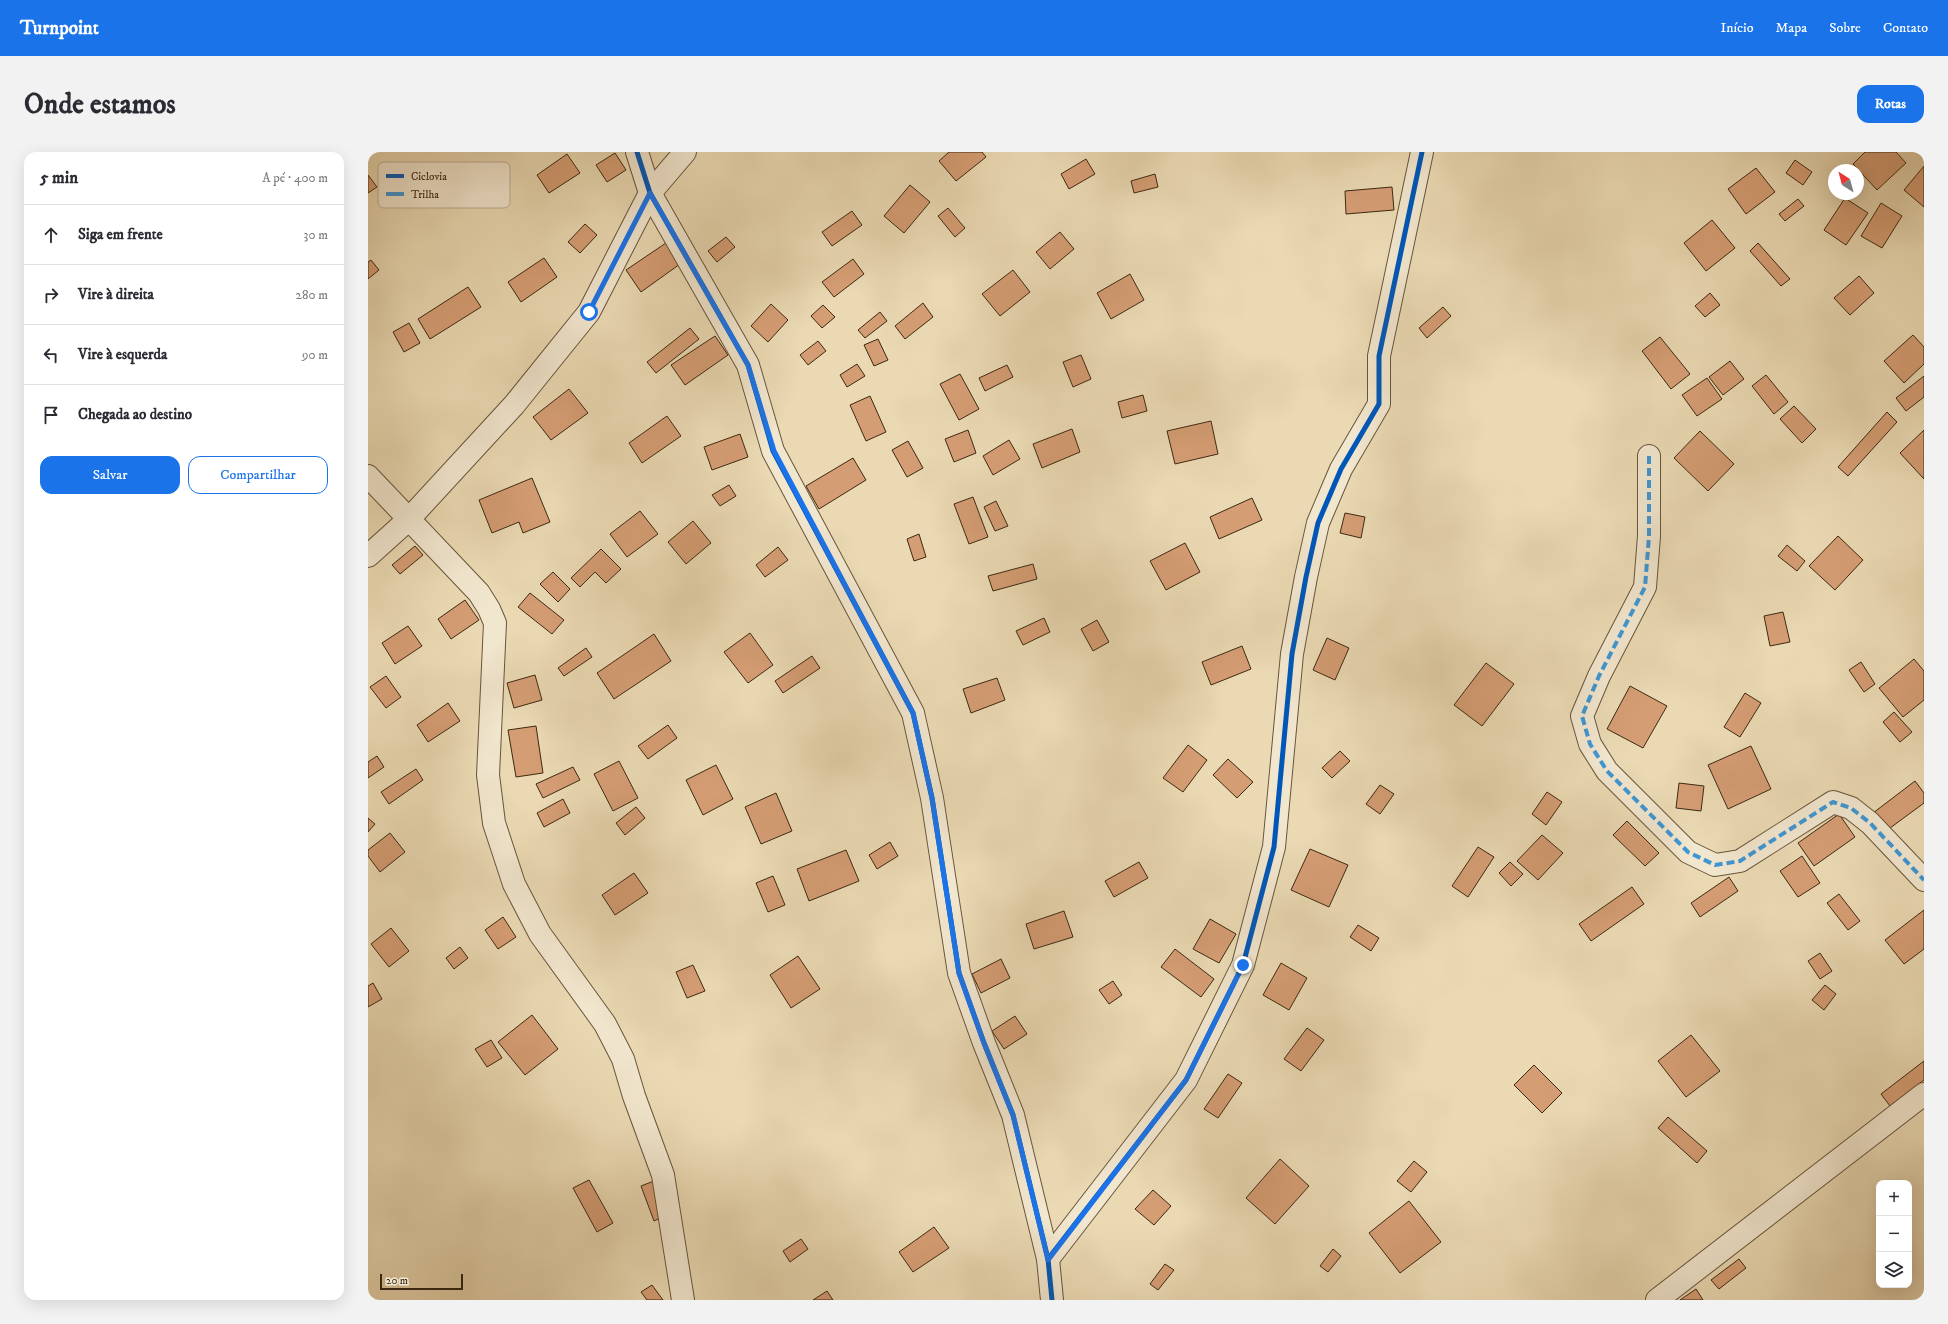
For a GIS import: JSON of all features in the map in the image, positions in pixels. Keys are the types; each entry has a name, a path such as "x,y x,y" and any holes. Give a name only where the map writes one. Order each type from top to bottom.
{"street":[{"path":"636,152 650,193 748,365 774,451 913,713 932,798 959,973 984,1043 1013,1115 1048,1260 1052,1300"},
{"path":"368,556 408,520 514,405 589,312 650,193 685,152"},
{"path":"1048,1260 1186,1080 1243,965 1274,847 1292,654 1306,577 1318,523 1341,469 1379,404 1378,356 1422,152"},
{"path":"1649,456 1649,536 1645,587 1599,676 1582,716 1590,744 1607,771 1688,852 1715,865 1740,860 1833,802 1851,808 1870,823 1924,880"},
{"path":"368,476 479,594 489,609 495,623 488,775 494,823 514,884 540,934 605,1024 623,1059 634,1096 663,1176 683,1300"},
{"path":"1657,1300 1924,1094"}],"building":[{"path":"949,152 982,152 986,157 956,181 939,161"},
{"path":"1865,152 1896,152 1906,163 1877,190 1864,176 1864,164 1853,164"},
{"path":"615,153 626,170 607,182 596,165"},
{"path":"567,154 580,173 549,193 537,175"},
{"path":"1086,159 1095,174 1069,189 1061,174"},
{"path":"1795,160 1812,172 1803,185 1786,173"},
{"path":"1924,166 1924,207 1904,190"},
{"path":"1756,168 1775,192 1746,214 1728,189"},
{"path":"1155,174 1158,187 1134,193 1131,181"},
{"path":"368,175 377,187 368,193"},
{"path":"910,185 930,202 904,233 884,216"},
{"path":"1392,187 1394,210 1346,214 1345,191"},
{"path":"1798,199 1804,206 1785,221 1779,214"},
{"path":"1844,200 1848,200 1868,213 1846,245 1824,230"},
{"path":"1881,203 1902,216 1882,248 1861,236"},
{"path":"948,208 965,228 955,237 938,216"},
{"path":"852,211 862,225 832,246 822,232"},
{"path":"1712,220 1735,248 1706,271 1684,243"},
{"path":"585,224 597,235 580,253 568,242"},
{"path":"1060,232 1074,249 1050,269 1036,252"},
{"path":"726,237 735,247 717,262 708,251"},
{"path":"666,243 680,264 641,292 626,270"},
{"path":"1758,243 1790,279 1781,286 1750,251"},
{"path":"544,258 557,277 521,302 508,282"},
{"path":"853,259 864,274 834,297 822,282"},
{"path":"371,260 379,270 368,279 368,262"},
{"path":"1013,270 1030,292 1000,316 982,294"},
{"path":"1130,274 1144,300 1111,319 1097,293"},
{"path":"1859,276 1874,293 1850,315 1834,298"},
{"path":"468,287 481,307 430,339 418,319"},
{"path":"1710,293 1720,305 1705,317 1695,306"},
{"path":"923,303 933,317 905,339 895,326"},
{"path":"771,304 788,320 768,342 751,326"},
{"path":"823,305 835,317 822,328 811,316"},
{"path":"1443,307 1451,316 1427,338 1419,328"},
{"path":"880,312 887,321 865,338 858,330"},
{"path":"409,323 420,343 404,352 393,332"},
{"path":"690,328 699,339 656,373 647,362"},
{"path":"1913,335 1924,347 1924,364 1904,383 1884,361"},
{"path":"715,336 728,355 685,385 671,365"},
{"path":"1660,337 1690,374 1671,389 1642,351"},
{"path":"878,339 888,360 874,366 864,345"},
{"path":"818,341 826,351 808,365 800,355"},
{"path":"1081,355 1091,379 1073,387 1063,362"},
{"path":"1730,361 1744,379 1723,395 1709,377"},
{"path":"857,364 865,376 847,387 840,375"},
{"path":"1007,365 1013,377 985,391 979,378"},
{"path":"960,374 979,409 959,420 940,384"},
{"path":"1766,375 1788,402 1774,414 1752,386"},
{"path":"1924,376 1924,397 1906,411 1896,398"},
{"path":"1707,378 1722,399 1697,416 1682,395"},
{"path":"569,389 588,413 551,440 533,417"},
{"path":"1143,395 1147,411 1122,418 1118,402"},
{"path":"870,396 886,432 866,441 850,405"},
{"path":"1794,406 1816,429 1802,443 1780,419"},
{"path":"1887,412 1897,422 1848,476 1838,467"},
{"path":"667,416 681,436 642,463 629,443"},
{"path":"1211,421 1218,454 1175,464 1167,431"},
{"path":"1072,429 1080,452 1042,468 1033,444"},
{"path":"968,430 976,453 954,462 945,439"},
{"path":"1924,430 1924,479 1900,453"},
{"path":"1700,431 1734,464 1708,491 1674,458"},
{"path":"740,434 748,457 712,470 704,447"},
{"path":"1009,440 1020,459 993,475 983,456"},
{"path":"908,441 923,468 907,477 892,450"},
{"path":"853,458 866,480 819,509 806,486"},
{"path":"532,478 550,522 523,533 519,522 492,533 479,500"},
{"path":"729,485 736,496 720,506 712,495"},
{"path":"973,497 988,537 969,544 954,504"},
{"path":"1252,498 1262,520 1219,539 1210,517"},
{"path":"996,501 1008,526 995,531 984,507"},
{"path":"640,511 658,534 627,557 610,534"},
{"path":"1345,513 1365,517 1361,538 1340,533"},
{"path":"693,521 711,543 686,564 668,542"},
{"path":"919,534 926,557 914,561 907,539"},
{"path":"1838,536 1863,560 1835,590 1809,566"},
{"path":"1185,543 1200,572 1166,590 1150,561"},
{"path":"1787,545 1805,561 1797,571 1778,556"},
{"path":"415,546 423,555 400,574 392,565"},
{"path":"778,547 788,560 765,577 756,565"},
{"path":"601,549 621,569 606,583 595,572 580,587 571,578"},
{"path":"1033,564 1037,579 993,591 988,576"},
{"path":"553,572 570,589 558,602 540,584"},
{"path":"530,593 564,620 552,634 518,607"},
{"path":"465,600 479,620 451,639 438,619"},
{"path":"1783,612 1790,642 1770,646 1764,616"},
{"path":"1044,618 1050,632 1023,645 1016,631"},
{"path":"1097,620 1109,642 1093,651 1081,629"},
{"path":"408,626 422,646 395,664 382,643"},
{"path":"750,633 773,665 748,683 724,652"},
{"path":"654,634 671,661 614,699 597,673"},
{"path":"1327,638 1349,648 1335,680 1313,670"},
{"path":"1242,646 1251,669 1211,685 1202,662"},
{"path":"586,648 592,657 564,676 558,668"},
{"path":"812,656 820,668 783,693 775,681"},
{"path":"1914,659 1924,671 1924,700 1903,717 1879,688"},
{"path":"1861,662 1875,684 1864,692 1849,670"},
{"path":"1486,663 1514,684 1482,726 1454,705"},
{"path":"535,675 542,700 514,708 507,683"},
{"path":"386,676 401,697 386,708 370,687"},
{"path":"997,678 1005,700 971,713 963,689"},
{"path":"1630,686 1667,706 1643,748 1607,729"},
{"path":"1745,693 1761,703 1740,737 1724,727"},
{"path":"448,703 460,721 428,742 417,725"},
{"path":"1894,712 1912,732 1900,742 1883,722"},
{"path":"668,725 677,738 648,759 638,746"},
{"path":"536,726 543,773 516,777 508,730"},
{"path":"1188,745 1207,760 1183,792 1163,778"},
{"path":"1751,746 1771,789 1728,809 1708,765"},
{"path":"1340,751 1350,761 1332,778 1322,768"},
{"path":"377,756 384,767 368,778 368,762"},
{"path":"1228,759 1253,782 1237,798 1213,775"},
{"path":"619,761 638,798 613,811 594,774"},
{"path":"716,765 733,799 703,815 686,780"},
{"path":"573,767 580,780 543,798 536,784"},
{"path":"416,769 423,780 389,804 381,792"},
{"path":"1915,781 1924,793 1924,803 1886,831 1873,813"},
{"path":"1679,783 1704,786 1701,811 1676,808"},
{"path":"1380,785 1394,794 1380,814 1366,804"},
{"path":"1547,792 1562,802 1546,825 1532,814"},
{"path":"776,793 792,831 761,844 745,807"},
{"path":"563,799 570,813 544,827 537,813"},
{"path":"636,807 645,818 625,835 616,823"},
{"path":"1839,814 1855,837 1814,866 1798,843"},
{"path":"368,818 375,824 368,832"},
{"path":"1627,821 1659,853 1645,866 1613,835"},
{"path":"390,833 405,852 380,872 368,856 368,850"},
{"path":"1542,835 1563,853 1538,880 1517,861"},
{"path":"890,842 898,856 877,869 869,855"},
{"path":"1478,847 1494,857 1468,897 1452,886"},
{"path":"1310,849 1348,865 1329,907 1291,890"},
{"path":"846,850 859,881 809,901 797,869"},
{"path":"1802,856 1820,883 1798,897 1780,871"},
{"path":"1139,862 1148,878 1114,897 1105,881"},
{"path":"1510,862 1523,874 1511,886 1499,873"},
{"path":"634,873 648,893 615,915 602,895"},
{"path":"773,876 785,905 768,912 756,883"},
{"path":"1729,877 1738,891 1700,917 1691,903"},
{"path":"1632,887 1644,904 1591,941 1579,924"},
{"path":"1839,894 1860,921 1848,930 1827,903"},
{"path":"1924,910 1924,949 1904,964 1885,940"},
{"path":"1064,911 1073,937 1034,949 1026,924"},
{"path":"503,917 516,937 498,949 485,930"},
{"path":"1210,919 1236,934 1219,963 1193,949"},
{"path":"1358,925 1379,938 1371,951 1350,937"},
{"path":"391,928 409,951 389,967 371,944"},
{"path":"460,947 468,958 454,969 446,958"},
{"path":"1175,949 1214,979 1201,997 1161,967"},
{"path":"1820,953 1832,971 1820,979 1808,961"},
{"path":"798,956 820,989 791,1008 770,975"},
{"path":"1001,959 1010,978 981,993 972,974"},
{"path":"1281,963 1307,978 1289,1010 1263,995"},
{"path":"693,965 705,991 687,998 676,972"},
{"path":"1113,981 1122,995 1109,1004 1099,990"},
{"path":"373,983 382,999 368,1007 368,986"},
{"path":"1825,985 1836,994 1824,1010 1812,1000"},
{"path":"532,1015 558,1049 525,1075 498,1042"},
{"path":"1015,1016 1027,1034 1004,1049 992,1031"},
{"path":"1307,1028 1324,1040 1301,1071 1284,1059"},
{"path":"1691,1035 1720,1071 1686,1097 1658,1061"},
{"path":"491,1040 502,1058 487,1067 475,1049"},
{"path":"1924,1061 1924,1080 1890,1106 1881,1094"},
{"path":"1534,1065 1562,1093 1542,1113 1514,1085"},
{"path":"1228,1074 1242,1083 1218,1118 1204,1109"},
{"path":"1668,1117 1707,1151 1697,1163 1658,1128"},
{"path":"1280,1159 1309,1186 1275,1224 1246,1198"},
{"path":"1414,1161 1427,1172 1411,1192 1397,1181"},
{"path":"589,1180 613,1223 597,1232 573,1188"},
{"path":"654,1181 667,1215 654,1221 641,1186"},
{"path":"1153,1190 1171,1206 1154,1225 1135,1209"},
{"path":"1409,1201 1441,1242 1400,1273 1369,1233"},
{"path":"934,1227 949,1248 913,1272 899,1252"},
{"path":"801,1239 808,1249 790,1262 783,1251"},
{"path":"1333,1249 1341,1256 1328,1272 1320,1266"},
{"path":"1739,1259 1746,1268 1719,1289 1711,1280"},
{"path":"1165,1264 1174,1270 1158,1290 1150,1284"},
{"path":"652,1285 663,1300 647,1300 641,1292"},
{"path":"1696,1289 1703,1300 1680,1300"},
{"path":"827,1291 833,1300 813,1300"}],"marked path":[{"path":"1649,456 1649,536 1645,587 1599,676 1582,716 1590,744 1607,771 1688,852 1715,865 1740,861 1833,802 1851,808 1870,823 1924,880"}],"cycle path":[{"path":"637,152 650,193 748,365 773,451 913,713 932,798 959,973 984,1043 1013,1115 1048,1259 1052,1300"},
{"path":"1048,1259 1186,1080 1243,965 1274,847 1292,654 1306,577 1318,523 1341,469 1379,404 1379,356 1422,152"}],"route":[{"path":"589,312 650,193 748,365 774,451 913,713 932,798 959,973 984,1043 1013,1115 1048,1260 1186,1080 1243,965"}]}
